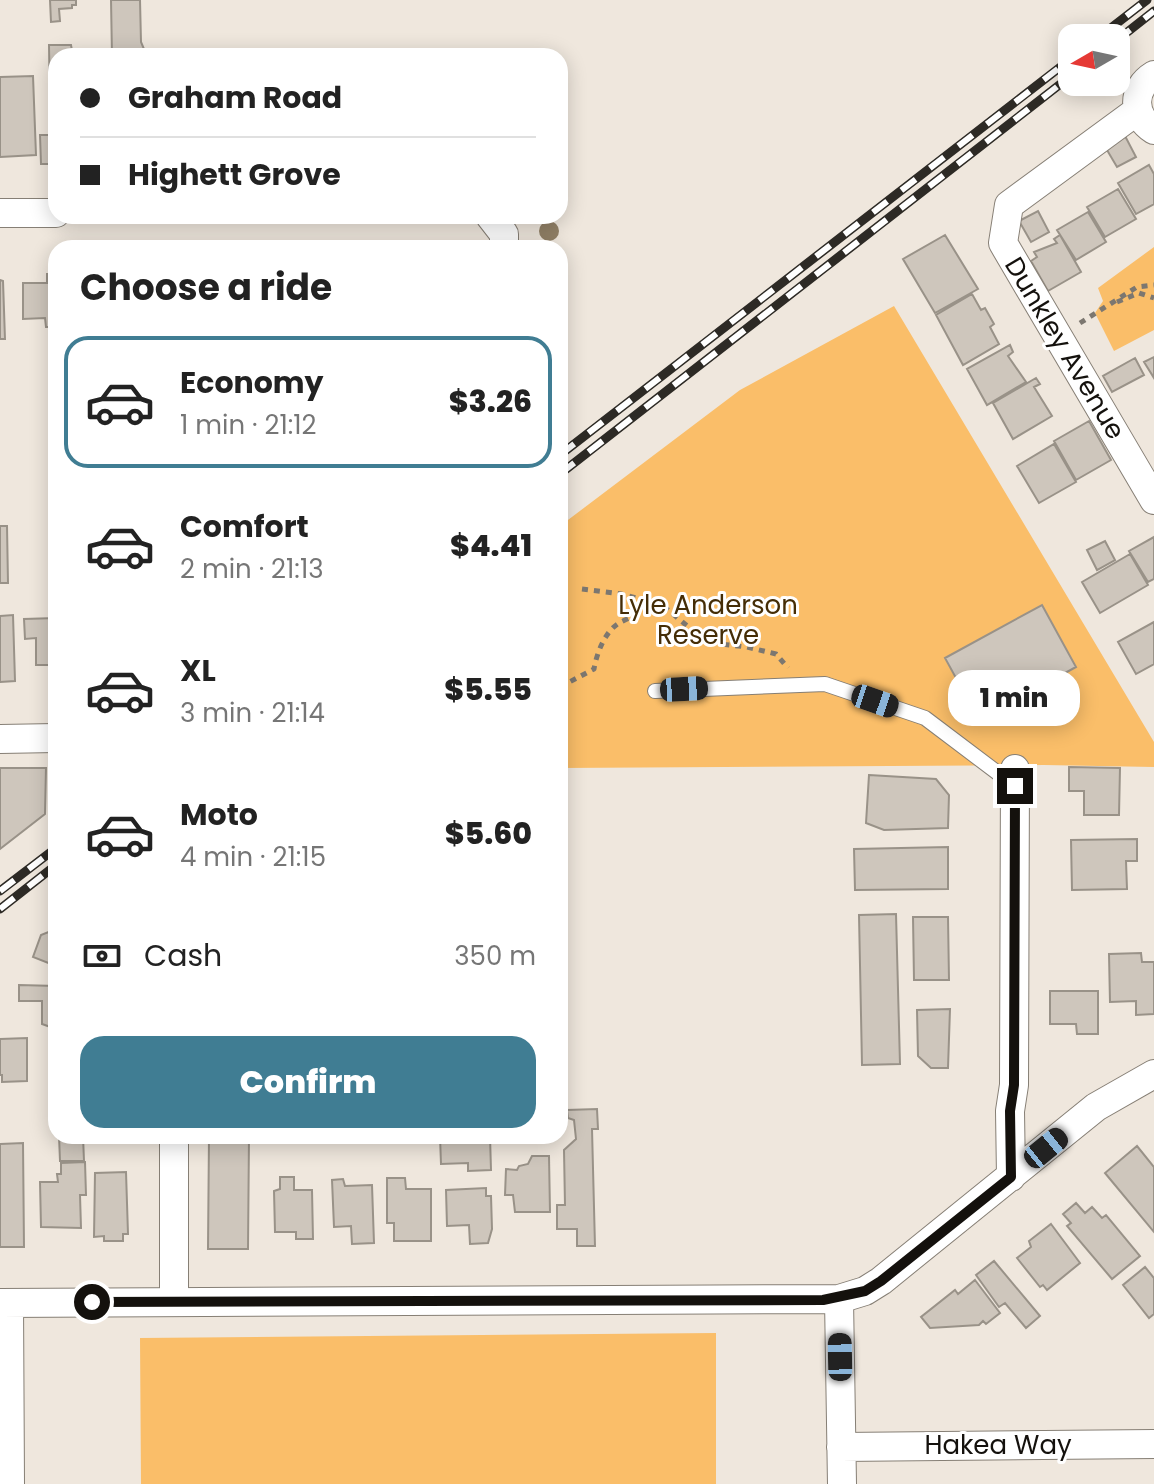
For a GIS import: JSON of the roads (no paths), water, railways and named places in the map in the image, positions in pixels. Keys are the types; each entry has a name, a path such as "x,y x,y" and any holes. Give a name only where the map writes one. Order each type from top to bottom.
{"street":[{"path":"1146,121 1137,94 1154,75"},
{"name":"Dunkley Avenue","path":"1146,121 1009,205 1003,243 1154,500"},
{"path":"0,213 48,213"},
{"path":"0,739 48,738"},
{"path":"1011,1177 1009,1123 1014,1085 1015,778"},
{"path":"10,1484 5,1303 839,1299 865,1291 881,1281 1096,1107 1154,1074"},
{"path":"1014,1085 1024,1115 1046,1148"},
{"path":"174,1144 174,1301"},
{"path":"839,1299 842,1484"},
{"name":"Hakea Way","path":"841,1447 1154,1444"}],"lane":[{"path":"655,691 825,684 925,718 1015,778"}],"railway":[{"path":"1116,24 1147,0"},
{"path":"1130,30 1154,11"},
{"path":"568,449 1058,69"},
{"path":"568,468 1058,86"},
{"path":"0,891 48,854"},
{"path":"0,909 48,871"}],"park label":[{"name":"Lyle Anderson Reserve","path":"708,620"}]}
